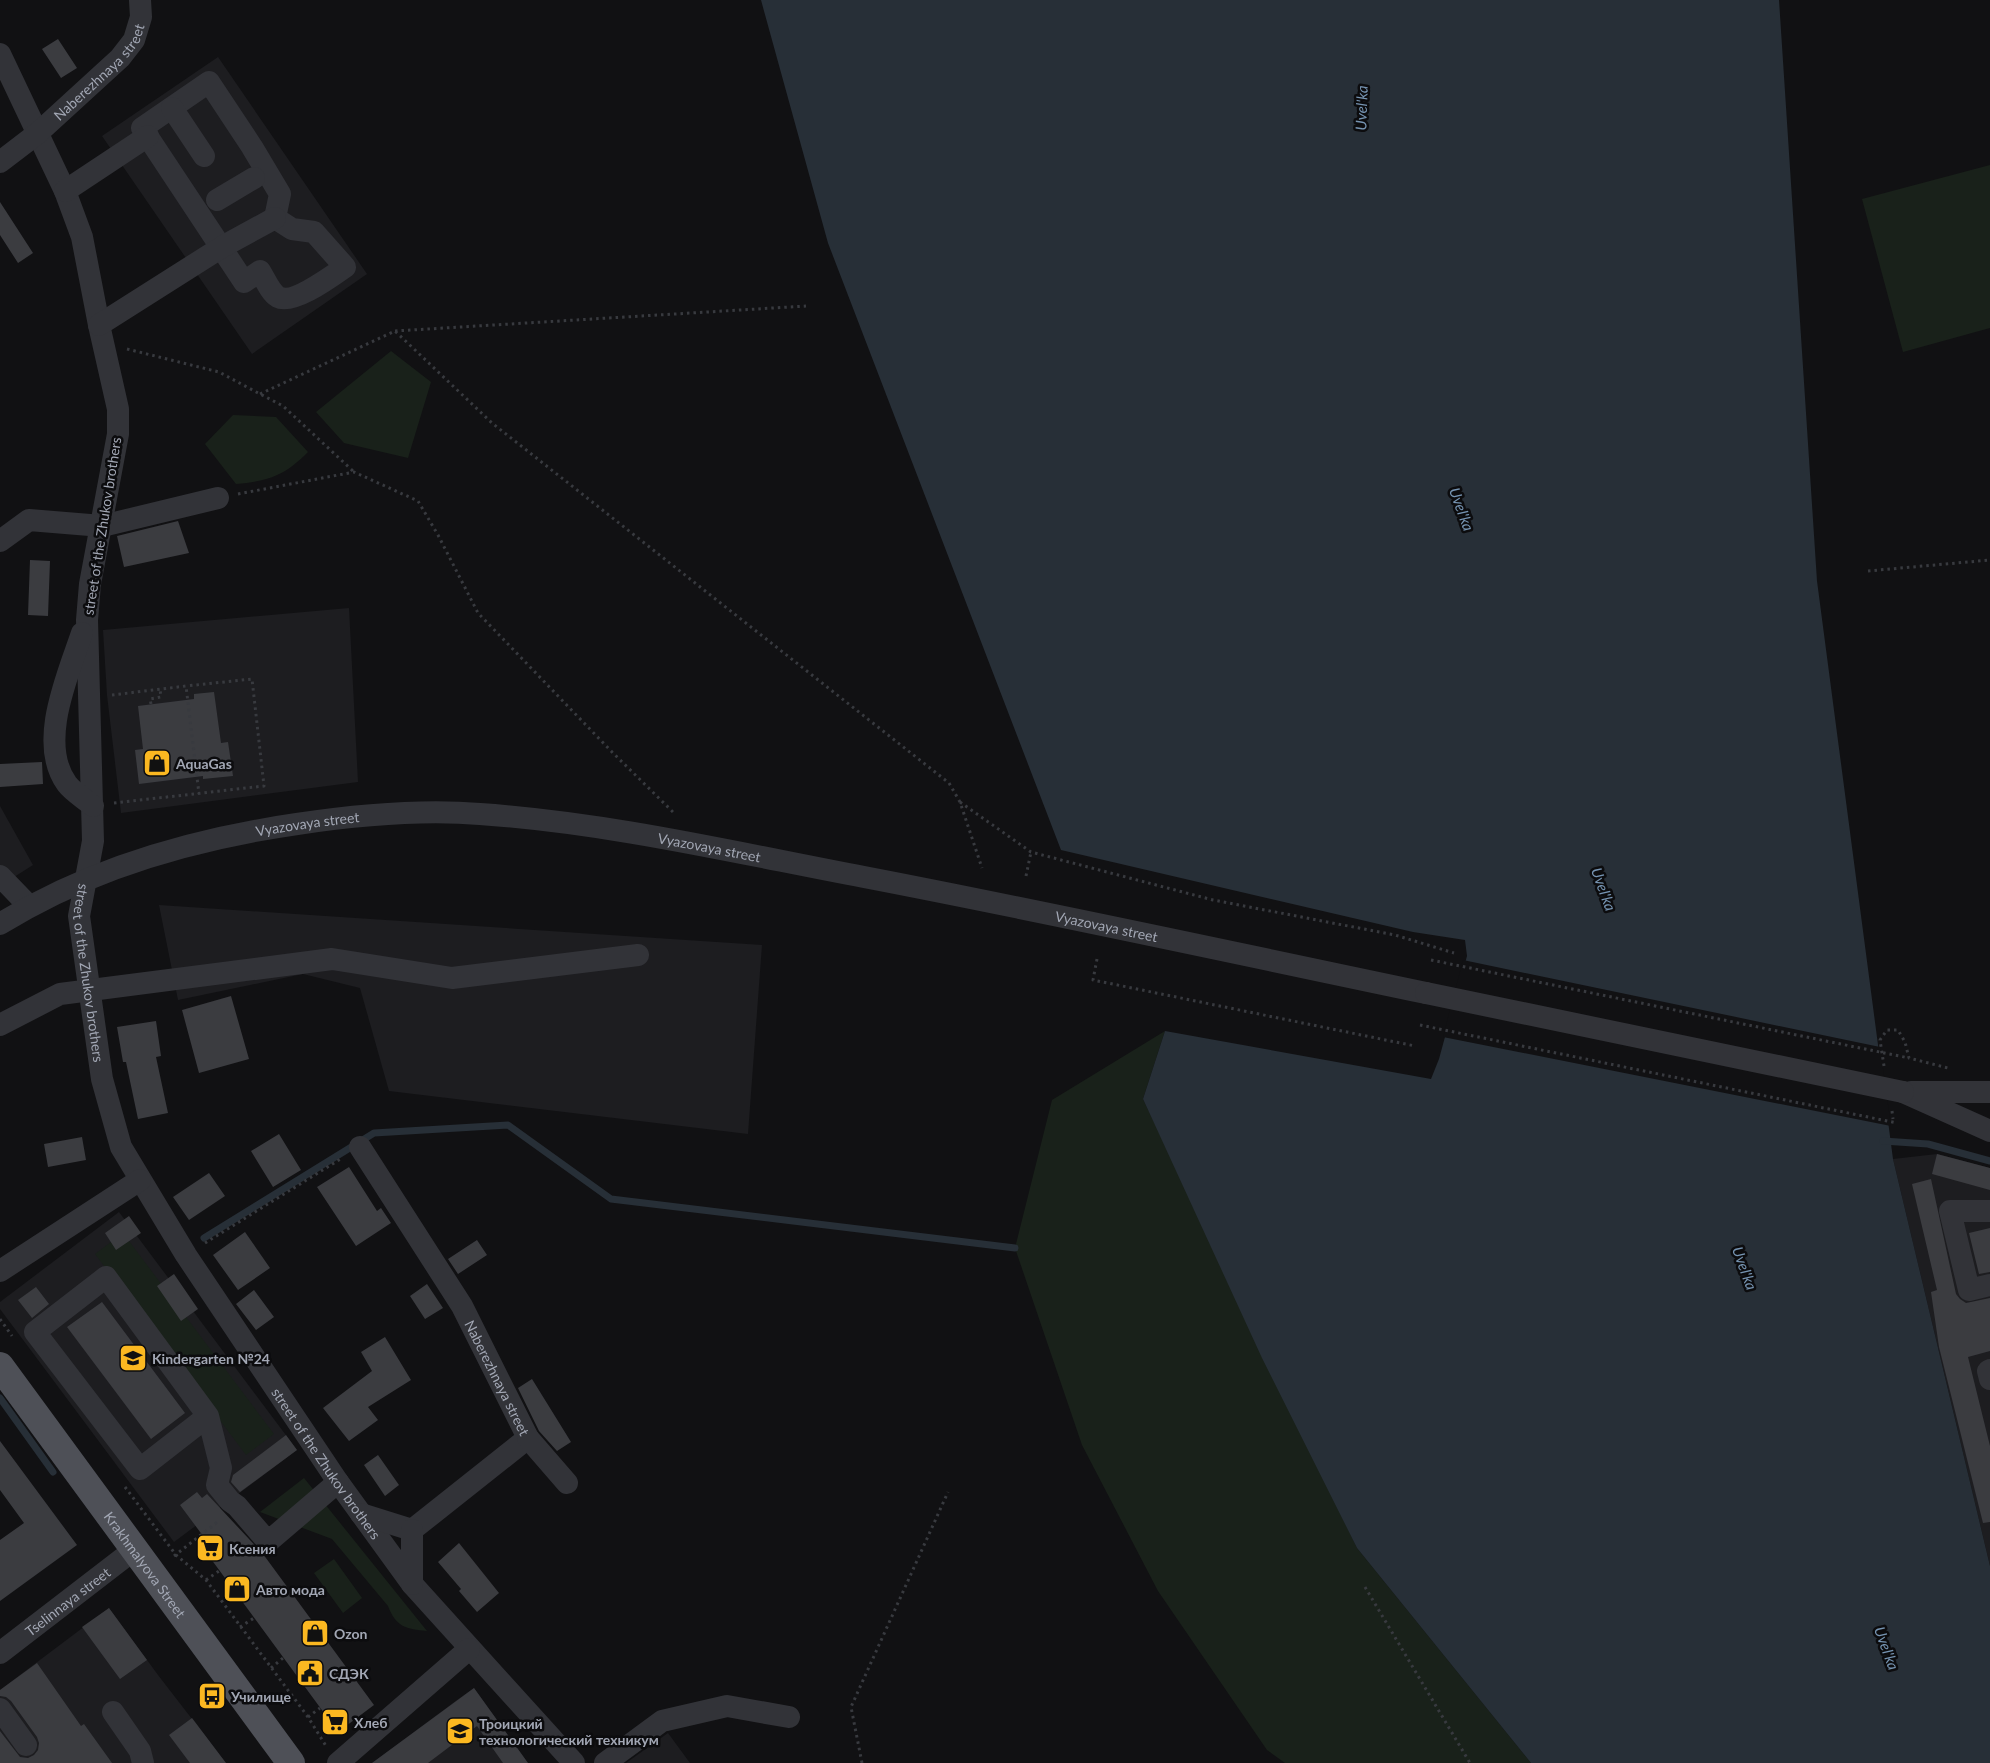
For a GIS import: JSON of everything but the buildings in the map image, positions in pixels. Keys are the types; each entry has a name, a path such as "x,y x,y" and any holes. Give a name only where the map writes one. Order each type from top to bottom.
{"main road":[{"name":"Krakhmalyova Street","path":"0,1366 136,1549 291,1763"}],"street":[{"name":"Naberezhnaya street","path":"0,162 38,133 120,58 134,40 141,17 140,0"},
{"name":"street of the Zhukov brothers","path":"0,54 65,191 82,237 118,409 118,434 90,584 87,620 93,841 79,916 102,1079 121,1147 186,1255 338,1482 412,1584 574,1763"},
{"path":"101,334 222,247 275,218 280,194 210,82 142,128 222,247 244,282 260,271 274,292 284,299 300,295 345,267 314,232 292,229 275,218"},
{"path":"172,108 204,156"},
{"path":"65,191 148,136"},
{"path":"217,200 254,178"},
{"path":"0,541 28,520 102,526 218,498"},
{"path":"87,620 65,682 54,736 57,762 67,784 93,806"},
{"name":"Vyazovaya street","path":"0,924 28,906 86,879 168,850 246,831 332,818 406,813 479,814 624,831 932,890 1426,993 1897,1100"},
{"path":"0,876 28,906"},
{"path":"0,1024 60,994 332,959 452,978 638,955"},
{"path":"1897,1100 1990,1092"},
{"path":"1897,1100 1990,1131"},
{"name":"Naberezhnaya street","path":"360,1147 462,1306 528,1438 412,1530"},
{"path":"0,1270 140,1180"},
{"path":"1990,1211 1950,1211 1969,1290 1990,1285"},
{"path":"208,1416 140,1469 35,1332 106,1277 208,1416 221,1468 217,1485 268,1542 338,1482"},
{"path":"1990,1370 1988,1371 1990,1379"},
{"path":"528,1438 568,1483"},
{"path":"361,1514 412,1530 412,1584"},
{"name":"Tselinnaya street","path":"0,1653 136,1549"},
{"path":"338,1763 469,1649"},
{"path":"605,1763 662,1721 727,1706 788,1717"},
{"path":"0,1708 26,1745"},
{"path":"113,1712 140,1751 143,1763"}],"path":[{"path":"260,394 395,332 806,306"},
{"path":"395,332 492,423 949,783 960,802 982,868"},
{"path":"101,334 219,372 283,406 354,472 418,501 438,535 478,613 612,752 673,812"},
{"path":"218,498 354,472"},
{"path":"1868,571 1990,560"},
{"path":"108,695 252,679 261,757 264,786 120,802"},
{"path":"186,686 199,794"},
{"path":"151,704 150,699 161,697 160,689"},
{"path":"960,802 1031,852 1213,900 1395,935 1454,952"},
{"path":"1026,876 1031,852"},
{"path":"1096,959 1093,980 1415,1046"},
{"path":"1431,960 1909,1058 1898,1030 1887,1030 1880,1040 1885,1070"},
{"path":"1420,1025 1897,1123"},
{"path":"1893,1119 1897,1100"},
{"path":"186,1255 360,1147"},
{"path":"0,1320 18,1343"},
{"path":"123,1485 176,1555 206,1580 308,1717 338,1763"},
{"path":"862,1763 851,1706 948,1492"},
{"path":"176,1555 237,1506"},
{"path":"206,1580 219,1571"},
{"path":"1365,1587 1470,1763"},
{"path":"240,1627 254,1618"},
{"path":"271,1668 283,1658"},
{"path":"308,1717 320,1708"}],"shaded area":[{"path":"218,57 367,274 252,354 102,136"},
{"path":"1990,165 1990,328 1903,352 1862,199"},
{"path":"391,351 431,382 408,458 344,443 316,412"},
{"path":"233,415 276,417 308,452 291,467 275,476 236,484 205,444"},
{"path":"349,608 358,782 121,813 107,695 103,630"},
{"path":"0,806 33,865 0,886"},
{"path":"159,905 762,945 748,1134 389,1091 360,988 303,974 178,1000"},
{"path":"1165,1031 1143,1099 1357,1548 1531,1763 1285,1763 1267,1750 1158,1591 1082,1445 1015,1248 1052,1100"},
{"path":"1937,1154 1990,1168 1990,1566 1893,1159"},
{"name":"Kindergarten №24","path":"119,1212 297,1450 174,1542 0,1309 0,1302"},
{"path":"123,1233 274,1434 246,1455 95,1254"},
{"path":"304,1478 427,1631 408,1628 398,1623 388,1606 332,1539 260,1512"},
{"path":"334,1559 362,1598 343,1613 314,1573"},
{"path":"109,1608 226,1763 0,1763 0,1690"},
{"name":"Троицкий технологический техникум","path":"474,1688 528,1763 372,1763 457,1700"},
{"path":"668,1733 690,1763 626,1763"}],"water":[{"name":"Uvel'ka","path":"761,0 1779,0 1817,581 1893,1159 1990,1566 1990,1763 1531,1763 1357,1548 1262,1358 1143,1099 1165,1031 1431,1079 1439,1059 1467,956 1465,940 1413,932 1061,850 828,243"}],"pier":[{"path":"1463,960 1880,1047 1891,1126 1443,1037"}],"waterway":[{"path":"204,1238 374,1133 508,1125 611,1199 1015,1248"},
{"path":"1883,1141 1928,1144 1990,1161"},
{"path":"0,1398 53,1472"}],"place":[{"name":"AquaGas","path":"157,763"},
{"name":"Kindergarten №24","path":"133,1358"},
{"name":"Ксения","path":"210,1548"},
{"name":"Авто мода","path":"237,1589"},
{"name":"Ozon","path":"315,1633"},
{"name":"СДЭК","path":"310,1673"},
{"name":"Училище","path":"212,1696"},
{"name":"Хлеб","path":"335,1722"},
{"name":"Троицкий технологический техникум","path":"460,1731"}]}
